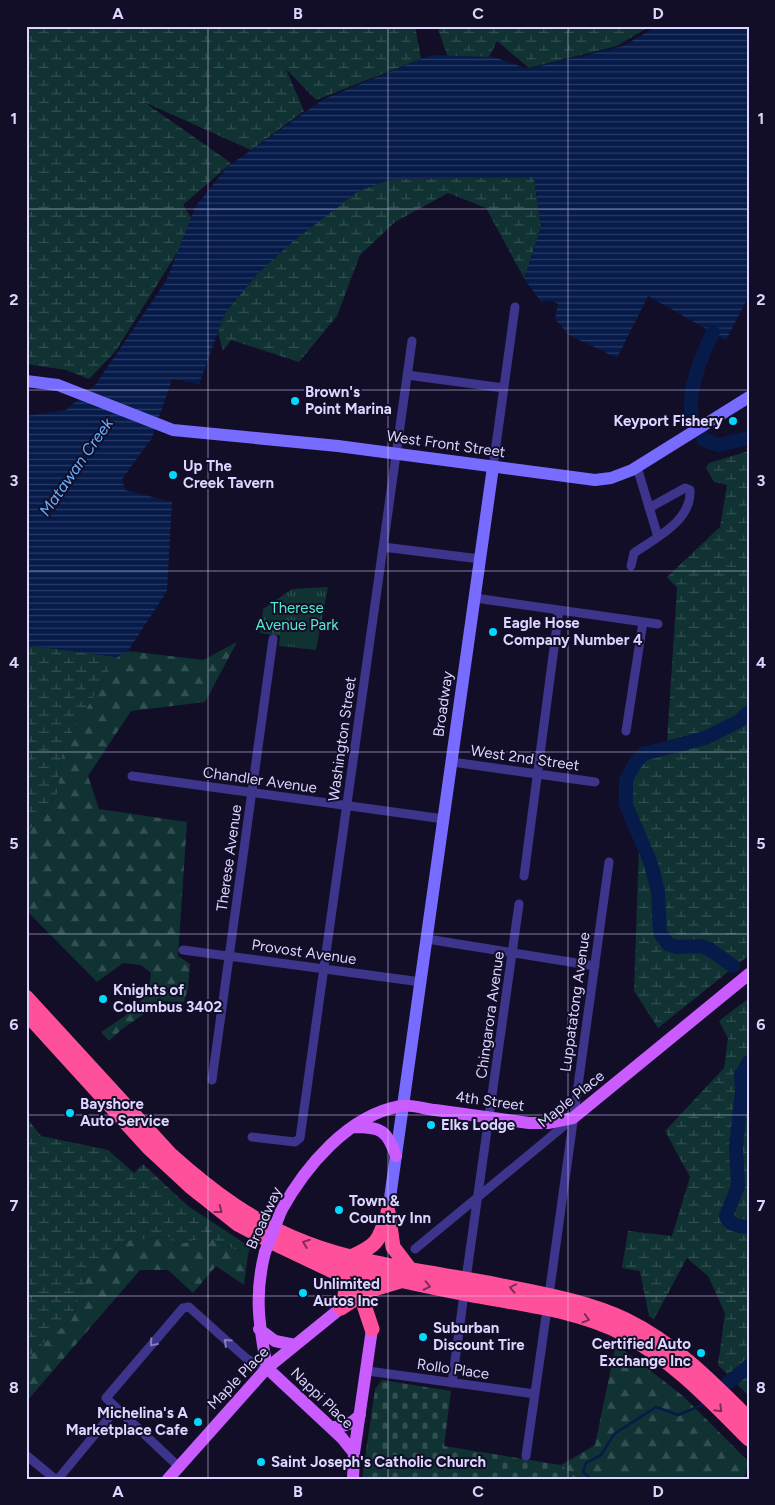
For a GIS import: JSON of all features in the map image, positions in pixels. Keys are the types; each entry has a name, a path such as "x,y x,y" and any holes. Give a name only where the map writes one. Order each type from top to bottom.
{"highway":[{"path":"26,997 170,1154 208,1186 242,1211 280,1232 321,1248 408,1268 465,1286"},
{"path":"26,1013 142,1140 190,1186 238,1224 276,1244 333,1269 345,1282 345,1296 341,1308"},
{"path":"353,1256 372,1247 381,1236 388,1212"},
{"path":"388,1212 393,1247 408,1268"},
{"path":"311,1259 400,1281 465,1286 548,1302 600,1309 648,1331 686,1358 749,1419"},
{"path":"341,1308 367,1291 400,1281"},
{"path":"367,1291 363,1302 372,1328"},
{"path":"548,1302 593,1321 646,1347 686,1376 749,1439"}],"main road":[{"name":"West Front Street","path":"26,381 58,385 83,393 167,428 396,453 595,480 616,476 637,467 749,397"},
{"name":"Broadway","path":"388,1212 493,467"},
{"name":"Maple Place","path":"573,1118 749,974"},
{"name":"Broadway","path":"267,1368 260,1329 257,1296 265,1252 281,1211 316,1160 354,1126 375,1115 402,1105"},
{"name":"4th Street","path":"402,1105 489,1118 548,1123 573,1118"},
{"path":"354,1126 372,1127 383,1131 392,1142 396,1156"},
{"name":"Maple Place","path":"168,1479 267,1368 341,1308"},
{"path":"353,1479 354,1453 368,1371 372,1328"},
{"path":"260,1329 275,1341 295,1345"},
{"name":"Nappi Place","path":"267,1368 330,1427 354,1453"},
{"path":"330,1427 343,1427 352,1423 360,1415"}],"street":[{"name":"Broadway","path":"493,467 516,307"},
{"name":"Washington Street","path":"252,1137 298,1141 412,341"},
{"path":"407,375 504,388"},
{"path":"637,467 658,537"},
{"path":"631,566 634,553 658,537 682,515 686,508 690,490 685,488 649,508"},
{"path":"383,547 480,560"},
{"path":"475,598 658,624"},
{"path":"524,876 559,610"},
{"path":"626,731 643,622"},
{"name":"Therese Avenue","path":"212,1080 273,639"},
{"name":"West 2nd Street","path":"452,762 595,782"},
{"name":"Chandler Avenue","path":"132,776 444,819"},
{"name":"Luppatatong Avenue","path":"526,1456 609,862"},
{"name":"Chingarora Avenue","path":"452,1383 519,904"},
{"path":"427,939 595,966"},
{"name":"Provost Avenue","path":"183,950 421,982"},
{"name":"Maple Place","path":"415,1249 573,1118"},
{"path":"179,1466 107,1400 107,1394 185,1307 247,1359 267,1368"},
{"name":"Rollo Place","path":"368,1371 535,1394"},
{"path":"26,1455 56,1479 116,1409"}],"green space":[{"path":"26,26 415,26 421,59 316,100 286,69 304,111 251,150 144,102 231,163 183,205 195,224 115,352 89,379 66,370 26,364"},
{"path":"437,26 650,26 617,46 529,68 497,41 487,61 450,63"},
{"path":"534,177 541,228 524,278 486,208 448,193 395,222 360,255 337,316 299,362 231,340 223,351 218,333 225,313 256,275 291,243 358,191 392,179"},
{"path":"749,451 749,955 658,1028 634,991 639,846 621,811 623,778 638,754 667,743 677,588 667,577 720,527 727,485 714,482 706,468 709,463"},
{"name":"Therese Avenue Park","path":"328,587 316,650 279,646 280,636 260,633 263,609 292,589"},
{"path":"289,625 318,629 316,648 286,644"},
{"path":"237,642 205,702 131,711 88,776 99,809 187,822 178,956 190,964 188,988 184,1002 163,1001 122,1029 109,1041 101,1032 127,1014 141,1001 150,984 151,973 141,965 123,963 97,982 26,910 26,835 57,793 63,748 117,657 128,651 203,660"},
{"path":"26,645 117,657 63,748 57,793 26,835"},
{"path":"749,998 749,1396 718,1365 725,1313 708,1276 687,1258 654,1319 649,1316 640,1271 622,1268 628,1231 672,1236 690,1177 665,1131 724,1068 728,1038 719,1021"},
{"path":"26,1117 41,1136 108,1150 134,1173 143,1164 188,1206 250,1247 248,1255 208,1237 175,1245 169,1237 130,1240 93,1262 71,1319 26,1359"},
{"path":"169,1237 175,1245 208,1237 248,1255 244,1285 216,1266 193,1293 168,1270 140,1270 26,1402 26,1359 71,1319 93,1262 130,1240"},
{"path":"616,1344 683,1396 749,1462 744,1479 579,1479 561,1465 595,1445"},
{"path":"382,1380 451,1391 444,1446 561,1465 579,1479 362,1479 375,1389"}],"water":[{"name":"Matawan Creek","path":"658,26 749,26 749,296 726,340 648,296 617,358 569,335 555,319 558,304 552,301 541,302 524,278 541,228 534,177 393,179 358,191 291,243 256,275 225,313 199,384 172,379 152,438 122,479 125,490 172,502 167,591 128,651 117,657 26,645 26,416 66,410 96,384 166,281 195,207 227,167 324,99 431,55 494,57 528,69 623,46"}],"waterway":[{"path":"713,332 700,361 693,385 691,396 693,419 704,440 719,445 749,438"},
{"path":"733,966 709,949 700,946 677,947 668,944 660,933 658,891 650,861 626,805 626,780 634,765 643,754 705,738 739,721 749,712"},
{"path":"749,1062 741,1075 742,1090 736,1147 738,1186 726,1216 732,1224 749,1227"},
{"path":"725,1385 749,1366"},
{"path":"591,1479 583,1472 586,1463 601,1455 614,1434 656,1407 678,1415 704,1404"}],"place":[{"name":"Brown's Point Marina","path":"295,401"},
{"name":"Keyport Fishery","path":"733,421"},
{"name":"Up The Creek Tavern","path":"173,475"},
{"name":"Eagle Hose Company Number 4","path":"493,632"},
{"name":"Knights of Columbus 3402","path":"103,999"},
{"name":"Bayshore Auto Service","path":"70,1113"},
{"name":"Elks Lodge","path":"431,1125"},
{"name":"Town & Country Inn","path":"339,1210"},
{"name":"Unlimited Autos Inc","path":"303,1293"},
{"name":"Suburban Discount Tire","path":"423,1337"},
{"name":"Certified Auto Exchange Inc","path":"701,1353"},
{"name":"Michelina's A Marketplace Cafe","path":"198,1422"},
{"name":"Saint Joseph's Catholic Church","path":"261,1462"}]}
